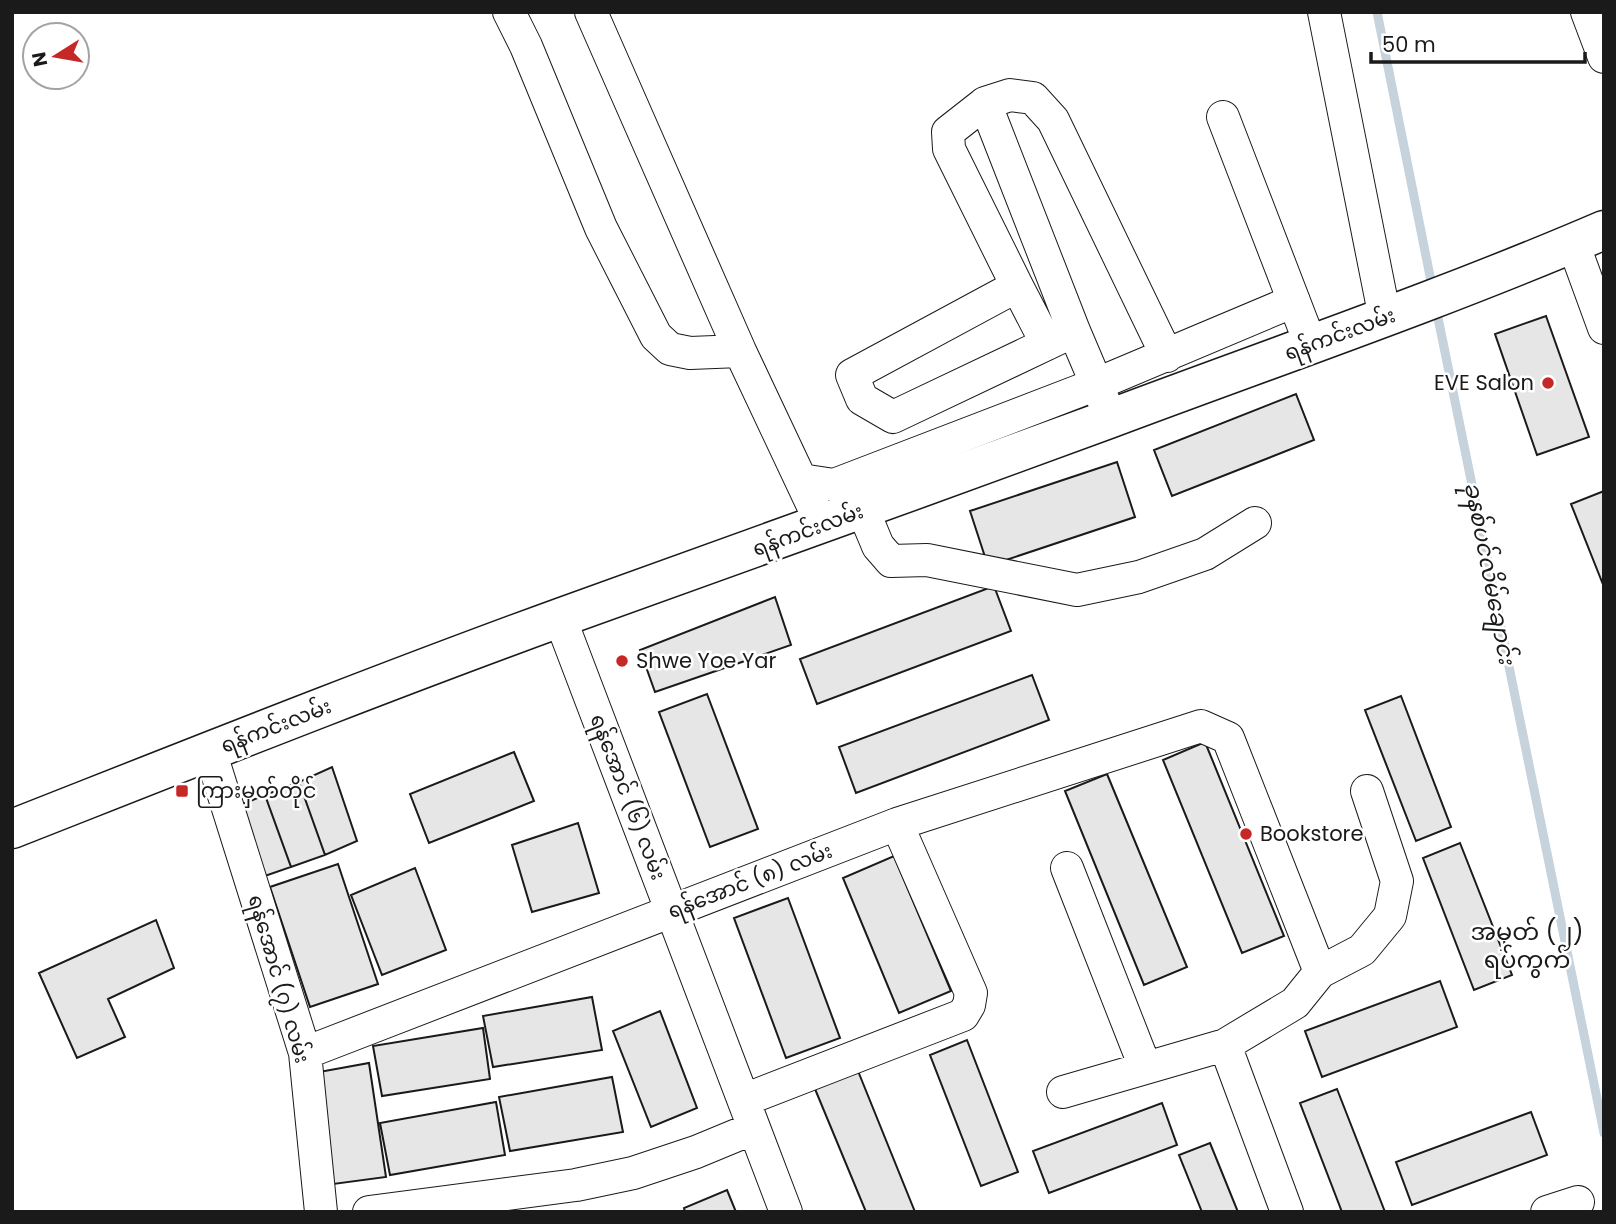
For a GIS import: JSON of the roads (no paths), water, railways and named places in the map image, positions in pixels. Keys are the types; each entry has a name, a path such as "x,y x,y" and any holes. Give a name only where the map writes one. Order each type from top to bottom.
{"main road":[{"name":"ရန်ကင်းလမ်း","path":"12,829 560,618 863,510 1104,401 1310,343 1385,318 1588,237"}],"street":[{"path":"509,12 526,46 601,228 656,336 670,349 690,353 740,351"},
{"path":"591,12 740,351 822,525"},
{"path":"1324,12 1385,318"},
{"path":"1587,12 1604,57"},
{"path":"1104,401 1060,337 1017,286 948,149 948,132 985,103 1010,95 1033,98 1053,120 1167,356"},
{"path":"985,103 1060,337"},
{"path":"1223,117 1310,343"},
{"path":"1588,237 1604,327"},
{"path":"1017,286 852,375 862,399 894,417 1060,337"},
{"path":"801,480 834,485 1104,401 1167,356 1294,301"},
{"path":"863,510 878,546 891,561 927,560 1077,590 1139,577 1205,554 1255,523"},
{"name":"ရန်အောင် (၆) လမ်း","path":"560,618 786,1212"},
{"name":"ရန်အောင် (၈) လမ်း","path":"305,1053 897,824 1201,726 1228,738 1320,972"},
{"name":"ရန်အောင် (၇) လမ်း","path":"210,751 305,1053 321,1212"},
{"path":"1063,1092 1225,1045 1295,1003 1320,972 1362,950 1390,916 1397,881 1367,791"},
{"path":"369,1212 578,1198 633,1173 696,1152 749,1114 963,1014 969,1006 971,993 897,824"},
{"path":"1067,869 1145,1067"},
{"path":"1225,1045 1287,1212"},
{"path":"1547,1212 1577,1202"}],"waterway":[{"name":"ခုနစ်ပင်လိမ်ချောင်း","path":"1377,12 1433,291"},
{"name":"ခုနစ်ပင်လိမ်ချောင်း","path":"1436,308 1604,1133"}],"place":[{"name":"EVE Salon","path":"1548,383"},
{"name":"Shwe Yoe Yar","path":"622,661"},
{"name":"ကြားမှတ်တိုင်","path":"182,791"},
{"name":"Bookstore","path":"1246,834"}],"district":[{"name":"အမှတ် (၂) ရပ်ကွက်","path":"1527,946"}]}
